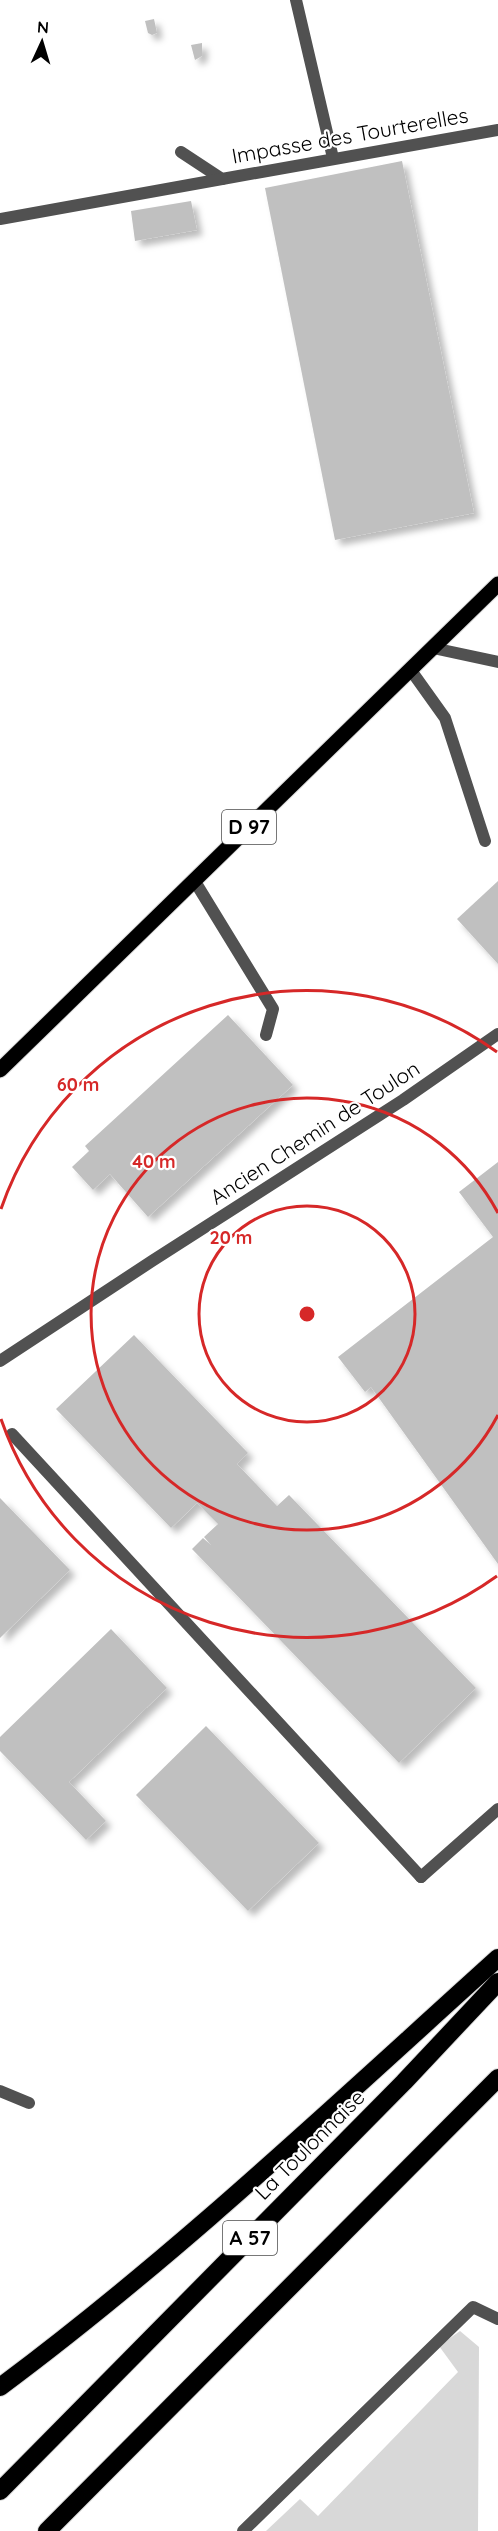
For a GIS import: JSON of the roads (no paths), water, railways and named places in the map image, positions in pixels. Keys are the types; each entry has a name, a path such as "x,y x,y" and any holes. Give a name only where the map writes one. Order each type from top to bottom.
{"highway":[{"path":"0,2387 66,2337 200,2223 498,1958"},
{"name":"La Toulonnaise","path":"0,2491 404,2082 498,1982"},
{"path":"47,2531 498,2078"}],"main road":[{"name":"D 97","path":"0,1070 498,584"}],"street":[{"path":"297,0 333,158"},
{"name":"Impasse des Tourterelles","path":"181,152 222,179 498,130"},
{"path":"0,219 222,179"},
{"path":"433,648 498,662"},
{"path":"410,669 445,718 485,841"},
{"path":"194,880 273,1009 266,1035"},
{"name":"Ancien Chemin de Toulon","path":"0,1361 404,1100 498,1034"},
{"path":"12,1434 421,1877 498,1809"},
{"path":"0,2091 29,2103"},
{"path":"243,2531 473,2307 498,2319"}]}
